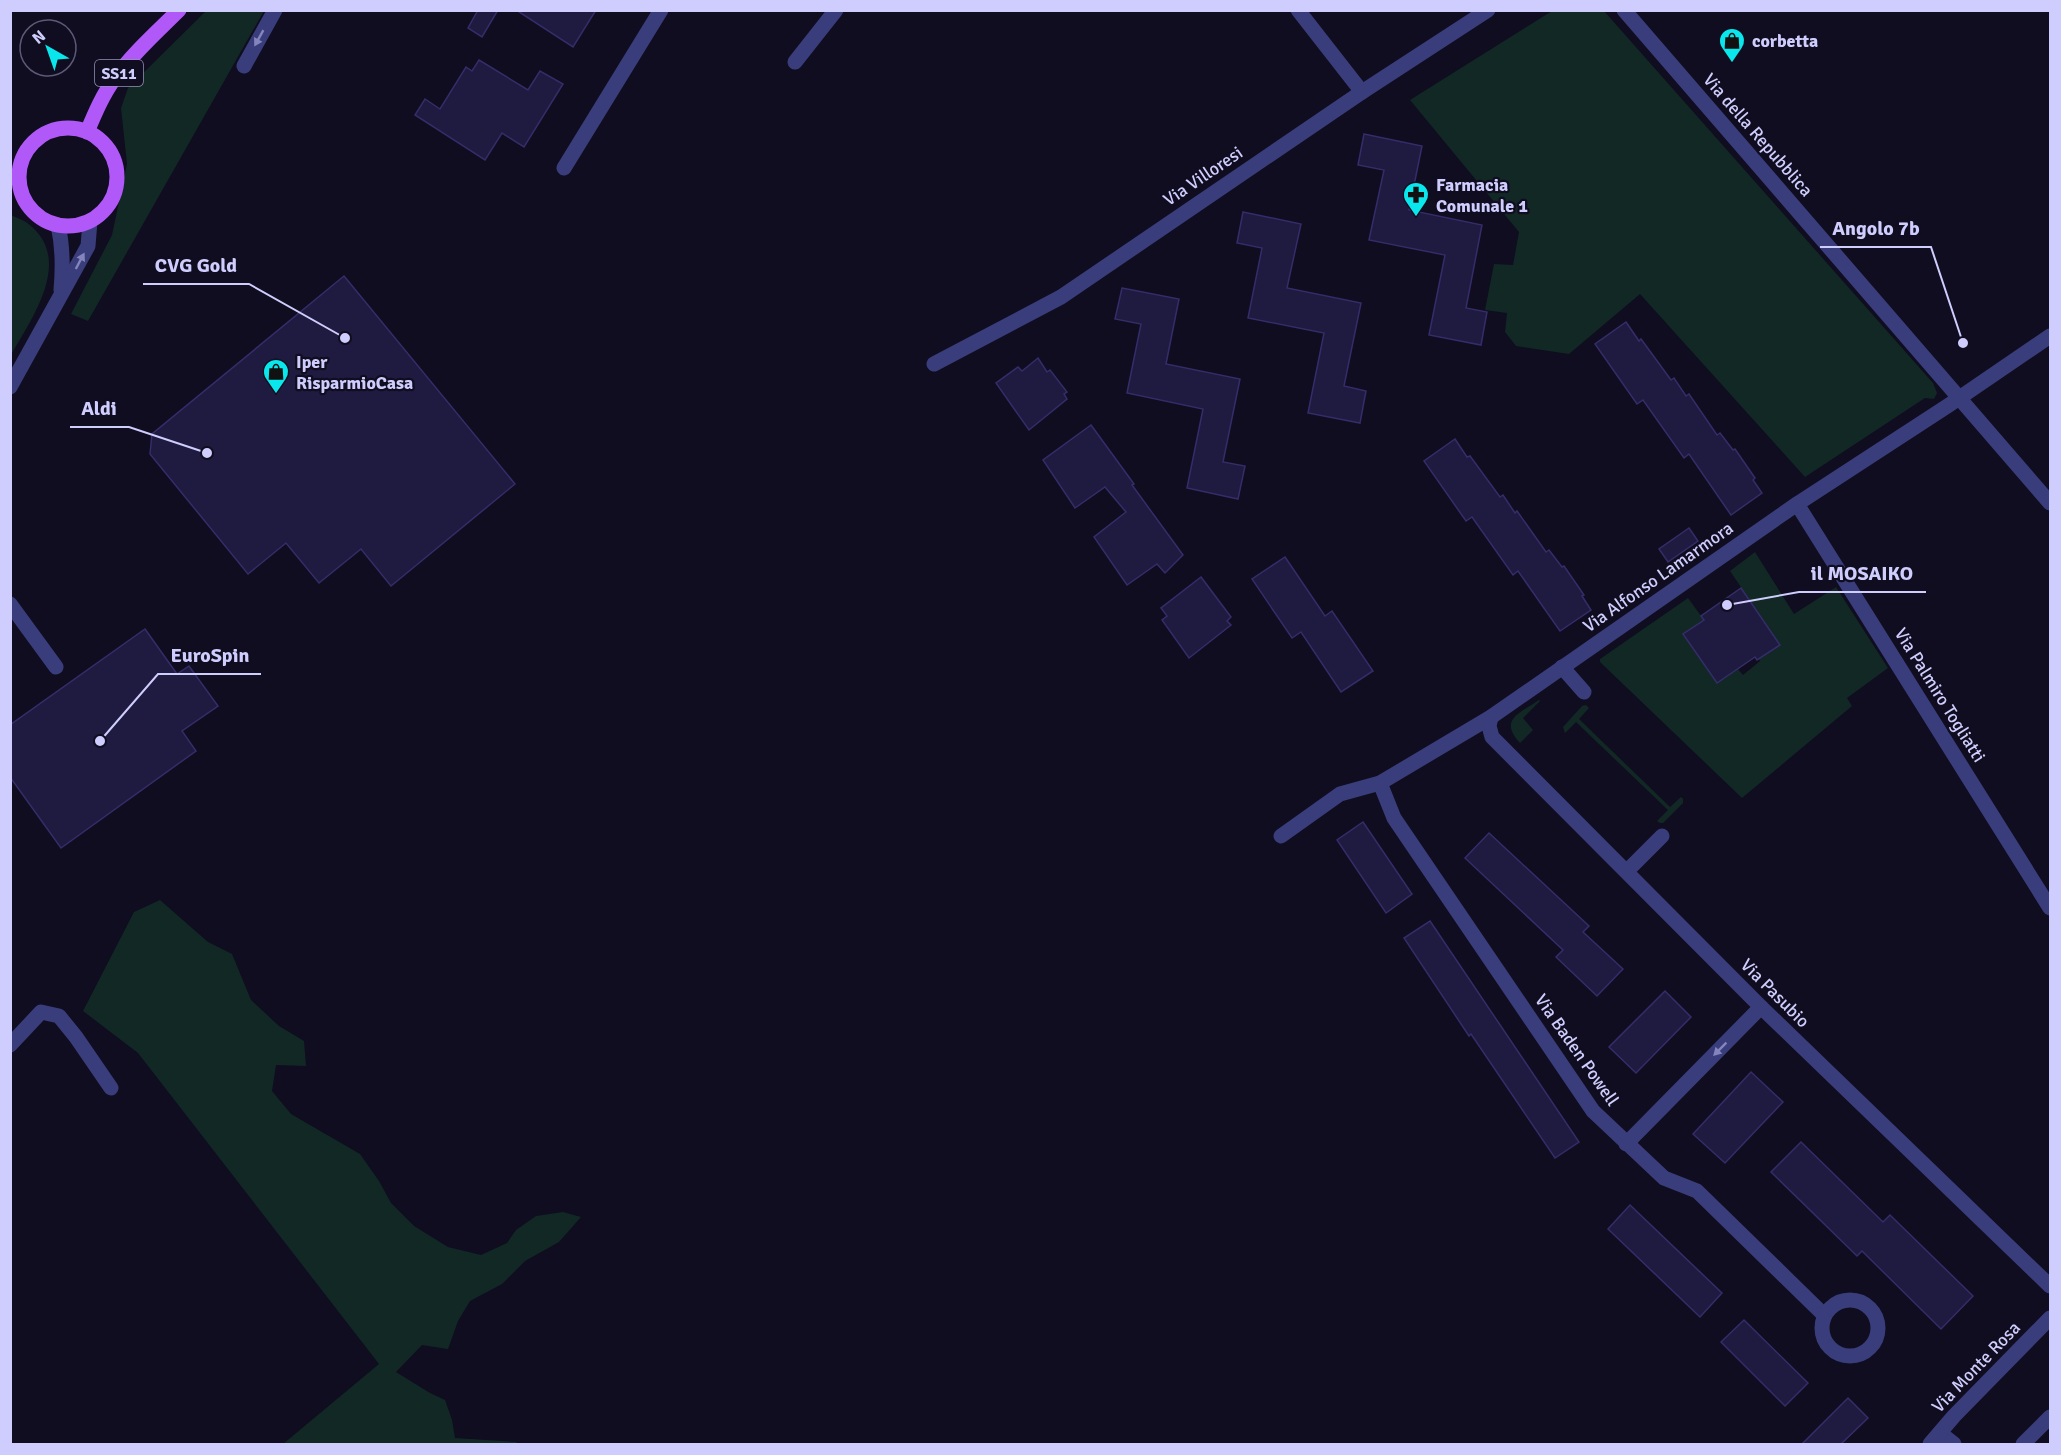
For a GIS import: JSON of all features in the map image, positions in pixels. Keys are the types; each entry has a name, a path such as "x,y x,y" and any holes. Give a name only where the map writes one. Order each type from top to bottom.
{"main road":[{"name":"SS11","path":"87,132 99,104 115,78 136,53 179,10"},
{"path":"72,128 87,132 101,140 111,152 116,168 117,183 112,198 103,212 90,221 74,225 58,225 46,221 16,193 22,161 29,147 41,136 56,130 72,128"}],"street":[{"path":"244,66 275,10"},
{"path":"564,168 661,10"},
{"path":"795,62 836,10"},
{"path":"1298,10 1362,92"},
{"name":"Via Villoresi","path":"934,364 1061,297 1362,92 1488,10"},
{"name":"Via della Repubblica","path":"1624,10 2050,503"},
{"path":"10,387 88,246 90,221"},
{"path":"58,225 62,242 63,267 60,299"},
{"name":"Via Alfonso Lamarmora","path":"1281,836 1340,794 1380,783 1491,717 1797,504 2050,336"},
{"name":"Via Palmiro Togliatti","path":"1797,504 2050,908"},
{"path":"10,604 56,667"},
{"path":"1562,667 1584,692"},
{"name":"Via Pasubio","path":"1491,717 1489,726 1492,737 1761,1007 2050,1286"},
{"name":"Via Baden Powell","path":"1380,783 1394,818 1593,1111 1664,1178 1697,1191 1824,1316"},
{"path":"1627,872 1662,836"},
{"path":"1626,1144 1761,1007"},
{"path":"10,1045 41,1012 59,1016 111,1088"},
{"name":"Via Monte Rosa","path":"1935,1439 1954,1416 2050,1318"},
{"path":"2023,1444 2050,1417"},
{"path":"1935,1439 1953,1444"}],"green space":[{"path":"206,11 264,11 88,321 71,314 112,235 127,164 121,108 128,88"},
{"path":"1552,11 1604,11 1933,383 1937,393 1934,399 1925,398 1805,477 1640,294 1569,354 1516,346 1505,332 1507,313 1485,310 1494,264 1513,265 1519,232 1410,100"},
{"path":"11,215 31,226 43,240 48,256 48,273 37,308 11,355"},
{"path":"1755,552 1794,614 1836,587 1888,668 1847,698 1852,706 1742,798 1600,662 1600,659 1688,598 1704,620 1684,634 1717,683 1738,669 1743,675 1760,661 1759,659 1780,645 1730,571"},
{"path":"1539,700 1523,718 1533,730 1520,743 1511,728 1511,722 1519,713"},
{"path":"1586,705 1589,708 1579,719 1670,807 1681,797 1683,799 1683,803 1663,823 1657,821 1668,810 1576,722 1565,733 1563,727 1582,706"},
{"path":"160,900 208,942 232,954 251,1000 279,1026 304,1041 306,1066 276,1065 272,1091 291,1114 360,1154 391,1203 414,1226 448,1247 481,1255 507,1243 516,1230 536,1216 563,1212 581,1217 559,1242 525,1261 502,1284 470,1301 458,1321 448,1349 422,1345 396,1372 445,1400 455,1438 519,1444 283,1444 379,1364 138,1053 83,1011 134,912"}],"building":[{"path":"478,10 498,10 482,37 468,28"},
{"path":"516,10 596,10 573,47"},
{"path":"479,60 528,90 540,71 563,84 524,147 502,133 485,160 415,115 425,99 440,109 466,67 472,71"},
{"path":"1364,134 1422,146 1409,210 1482,225 1466,308 1487,312 1481,345 1429,335 1445,255 1369,240 1384,170 1358,165"},
{"path":"1243,212 1301,224 1287,288 1361,303 1344,386 1366,391 1360,423 1308,413 1324,333 1248,318 1262,248 1237,243"},
{"path":"344,276 515,484 391,586 361,549 319,583 286,543 248,574 150,454 152,434"},
{"path":"1122,288 1179,299 1166,364 1240,379 1223,462 1245,466 1238,499 1187,488 1203,409 1127,393 1141,324 1115,319"},
{"path":"1626,322 1671,380 1674,378 1686,396 1689,394 1717,435 1720,433 1733,450 1735,449 1755,478 1753,480 1762,493 1731,515 1689,454 1684,458 1643,400 1637,404 1595,344"},
{"path":"1038,358 1047,372 1050,370 1067,392 1064,394 1067,399 1029,430 996,383 1018,367 1022,371"},
{"path":"1091,425 1183,555 1165,573 1157,564 1127,585 1094,537 1126,512 1105,487 1075,508 1043,460"},
{"path":"1455,439 1500,497 1503,495 1515,513 1517,511 1546,552 1549,550 1562,567 1564,566 1584,595 1582,596 1591,610 1560,631 1518,571 1513,575 1472,517 1466,521 1424,461"},
{"path":"1689,528 1698,541 1668,562 1659,549"},
{"path":"1285,557 1325,616 1332,611 1373,671 1341,692 1301,632 1292,638 1252,579"},
{"path":"1201,577 1231,617 1227,621 1231,625 1189,658 1162,620 1167,616 1161,608"},
{"path":"1741,588 1780,645 1757,660 1755,657 1717,683 1683,634 1704,620 1701,616"},
{"path":"145,629 177,674 189,666 218,706 182,731 196,751 61,848 10,777 10,725"},
{"path":"1363,822 1412,894 1386,913 1337,840"},
{"path":"1489,833 1589,926 1583,932 1623,969 1597,996 1556,957 1563,950 1465,858"},
{"path":"1430,921 1579,1142 1555,1158 1471,1034 1469,1036 1404,938"},
{"path":"1665,991 1691,1017 1636,1073 1609,1047"},
{"path":"1751,1072 1783,1102 1725,1163 1693,1134"},
{"path":"1801,1142 1883,1222 1890,1215 1973,1296 1941,1329 1862,1251 1857,1256 1771,1172"},
{"path":"1630,1205 1722,1293 1700,1317 1608,1229"},
{"path":"1744,1320 1808,1383 1785,1406 1721,1342"},
{"path":"1848,1398 1868,1418 1841,1444 1802,1444"}],"place":[{"name":"corbetta","path":"1732,64"},
{"name":"Farmacia Comunale 1","path":"1416,218"},
{"name":"CVG Gold","path":"345,338"},
{"name":"Angolo 7b","path":"1963,343"},
{"name":"Iper RisparmioCasa","path":"276,395"},
{"name":"Aldi","path":"207,453"},
{"name":"il MOSAIKO","path":"1727,605"},
{"name":"EuroSpin","path":"100,741"}]}
